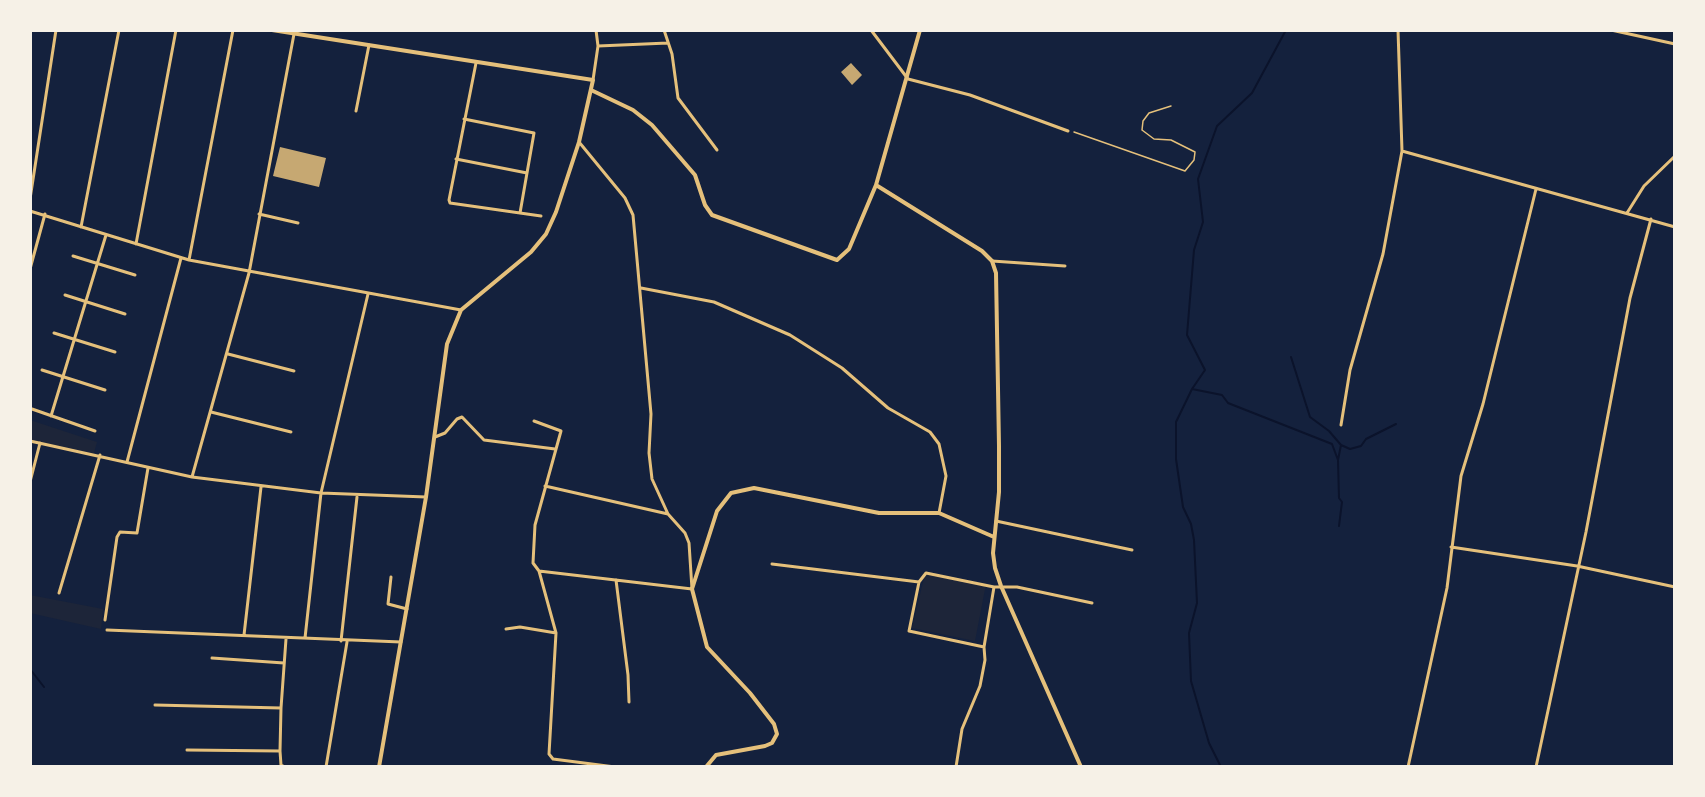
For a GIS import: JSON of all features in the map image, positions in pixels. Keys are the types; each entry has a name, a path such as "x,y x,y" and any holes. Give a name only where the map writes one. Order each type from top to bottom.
{"street":[{"path":"30,199 56,30"},
{"path":"81,227 119,30"},
{"path":"136,244 176,30"},
{"path":"189,260 233,30"},
{"path":"272,30 592,80"},
{"path":"379,767 426,497 447,344 461,310 531,252 546,234 556,212 579,142 598,46 596,30"},
{"path":"664,30 678,98 717,150"},
{"path":"871,30 908,79 970,95 1068,130"},
{"path":"591,90 633,110 652,125 695,175 705,206 712,215 837,260 849,249 876,184 908,79 920,30"},
{"path":"1341,425 1350,370 1383,254 1402,151 1398,30"},
{"path":"1611,30 1675,44"},
{"path":"192,477 249,273 294,34"},
{"path":"598,46 668,43"},
{"path":"356,111 369,45"},
{"path":"476,63 448,198 450,202 541,216"},
{"path":"464,119 534,133 520,213"},
{"path":"579,142 625,198 633,215 651,414 650,467 652,480 668,514 685,533 689,543 692,589 707,647 750,693 774,724 777,734 772,742 765,746 716,755 706,767"},
{"path":"1402,151 1675,227"},
{"path":"1627,213 1635,196 1675,156"},
{"path":"456,159 527,173"},
{"path":"876,184 992,261 1065,266"},
{"path":"1408,767 1447,588 1461,476 1483,404 1536,189"},
{"path":"30,211 189,260 249,273 461,310"},
{"path":"30,269 45,214"},
{"path":"259,214 298,223"},
{"path":"1536,767 1586,532 1630,298 1651,219"},
{"path":"51,416 106,235"},
{"path":"73,256 135,275"},
{"path":"127,462 181,258"},
{"path":"992,261 996,273 999,436 994,537 995,568 1000,586 1080,767"},
{"path":"641,288 714,302 790,336 842,368 888,408 930,432 939,444 946,476 939,513"},
{"path":"305,638 321,493 368,294"},
{"path":"65,295 125,314"},
{"path":"54,333 115,352"},
{"path":"228,354 294,371"},
{"path":"42,370 105,390"},
{"path":"32,409 95,431"},
{"path":"211,412 291,432"},
{"path":"434,437 445,433 457,419 462,417 484,440 555,449"},
{"path":"534,422 559,428 560,433 535,525 532,563 539,571 556,633 549,745 552,759 575,765 615,767"},
{"path":"30,441 192,477 261,487 357,496 426,497"},
{"path":"30,482 40,443"},
{"path":"59,593 100,455"},
{"path":"105,620 117,536 120,532 137,533 148,468"},
{"path":"544,486 668,514"},
{"path":"244,635 261,487"},
{"path":"692,589 717,511 731,493 743,489 754,488 879,513 939,513 994,537"},
{"path":"341,641 357,496"},
{"path":"996,521 1132,550"},
{"path":"1451,547 1577,566 1675,587"},
{"path":"772,564 919,582"},
{"path":"539,571 692,589"},
{"path":"984,647 909,632 919,582 923,575 930,574 994,587 1017,587 1092,603"},
{"path":"391,577 388,604 407,609"},
{"path":"616,580 628,675 629,702"},
{"path":"956,767 962,729 980,686 994,587"},
{"path":"506,629 520,627 556,633"},
{"path":"107,630 402,642"},
{"path":"285,767 282,765 280,751 286,639"},
{"path":"326,767 347,640"},
{"path":"212,658 284,663"},
{"path":"155,705 281,708"},
{"path":"187,750 280,751"}],"path":[{"path":"1068,130 1185,171 1194,160 1195,152 1171,140 1154,139 1142,130 1143,121 1149,113 1171,106"}],"shaded area":[{"path":"30,420 97,442 93,457 30,440"},
{"path":"925,574 986,584 975,641 912,628"},
{"path":"30,595 103,609 101,629 30,613"}],"building":[{"path":"851,63 862,75 852,85 841,72"},
{"path":"280,147 326,158 319,187 273,176"}],"waterway":[{"path":"1221,767 1209,743 1191,681 1189,633 1197,603 1194,540 1191,524 1183,507 1176,459 1176,422 1192,389 1205,370 1187,335 1194,250 1203,222 1198,179 1217,126 1252,93 1286,30"},
{"path":"1291,357 1310,417 1329,431 1341,445"},
{"path":"1192,389 1222,395 1228,403 1332,444 1338,460 1339,498 1342,502 1339,526"},
{"path":"1338,460 1341,445 1350,449 1361,446 1366,439 1396,424"},
{"path":"30,669 44,687"}]}
